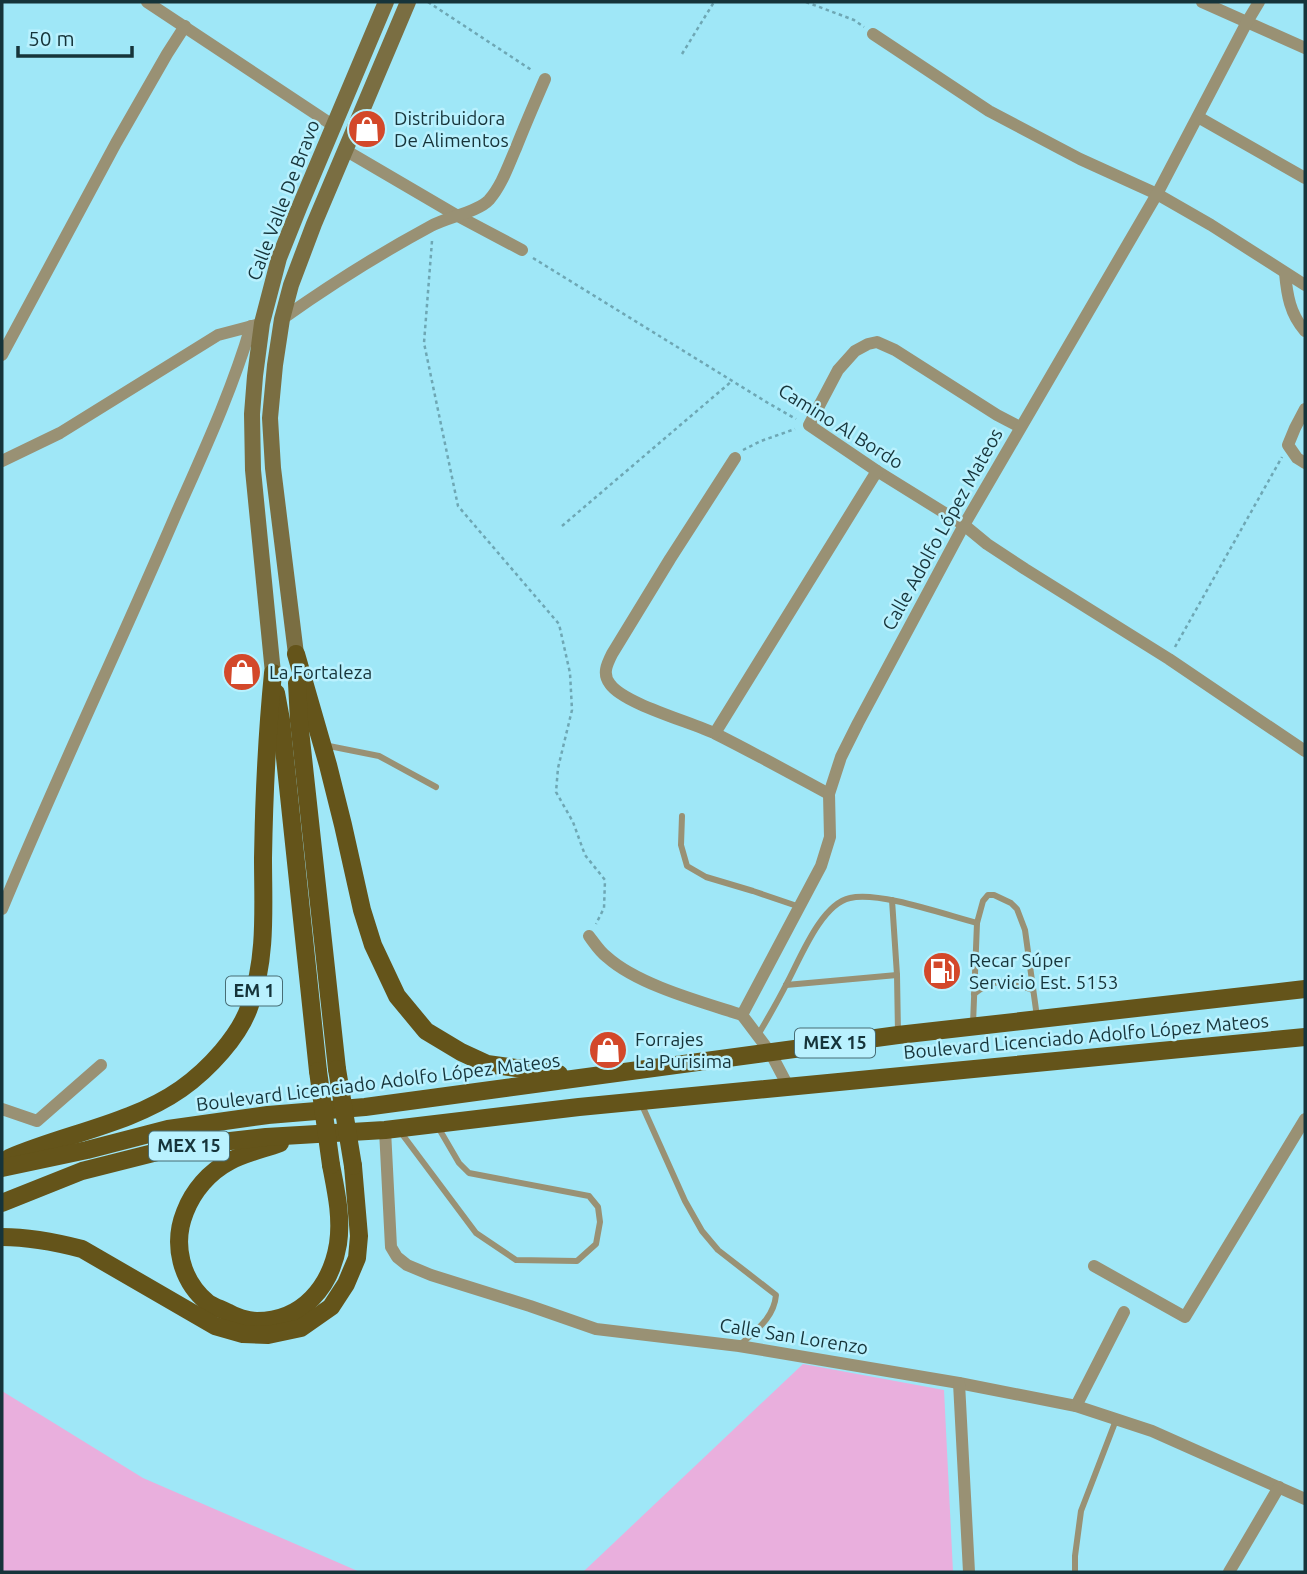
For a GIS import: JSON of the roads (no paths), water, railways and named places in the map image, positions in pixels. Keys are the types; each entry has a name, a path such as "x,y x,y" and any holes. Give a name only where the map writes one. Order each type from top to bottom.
{"main road":[{"name":"Calle Valle De Bravo","path":"273,673 253,470 252,414 256,325 279,258 386,2"},
{"name":"Calle Valle De Bravo","path":"296,653 272,468 271,418 282,319 296,273 408,2"},
{"path":"296,653 323,745 362,910 373,945 397,996 426,1031 487,1064 585,1077"},
{"path":"2,1237 60,1243 82,1250 215,1326 243,1334 268,1335 301,1328 331,1307 346,1284 357,1258 359,1236 353,1166 337,1069 299,720 296,653"},
{"name":"EM 1","path":"273,673 281,720 318,1071 339,1212 338,1242 334,1263 324,1284 306,1305 284,1317 256,1321 232,1315 210,1304 194,1289 182,1268 178,1245 180,1223 190,1199 204,1180 229,1161 306,1135"},
{"name":"EM 1","path":"2,1161 150,1107 181,1089 207,1067 234,1036 250,1007 259,973 264,925 265,768 273,673"},
{"name":"Boulevard Licenciado Adolfo López Mateos","path":"2,1168 168,1129 268,1115 365,1107 898,1035 1305,989"},
{"name":"Boulevard Licenciado Adolfo López Mateos","path":"2,1203 82,1171 177,1147 391,1129 788,1086 1305,1037"}],"street":[{"path":"147,2 334,126"},
{"path":"1202,2 1305,48"},
{"name":"Calle Adolfo López Mateos","path":"742,1015 821,866 830,837 830,794 841,757 858,723 964,525 1157,194 1259,2"},
{"path":"2,355 116,143 185,26"},
{"path":"873,34 989,111 1157,194 1305,285"},
{"path":"282,319 342,277 434,224 481,207 494,193 503,177 545,79"},
{"path":"1198,117 1305,178"},
{"path":"345,150 522,250"},
{"path":"1285,273 1293,314 1305,331"},
{"path":"2,461 60,433 218,335 256,325"},
{"path":"2,909 37,824 156,561 256,325"},
{"name":"Camino Al Bordo","path":"1020,427 895,350 877,342 855,351 838,370 809,425 964,525 1016,563 1169,659 1305,751"},
{"path":"1305,409 1288,445 1297,458 1305,463"},
{"path":"734,458 612,654 606,667 606,675 616,690 634,701 715,733 830,794"},
{"path":"715,733 877,471"},
{"path":"589,936 603,955 613,963 671,991 742,1015 770,1052 788,1086"},
{"path":"2,1109 37,1121 101,1065"},
{"path":"1094,1266 1185,1317 1305,1119"},
{"name":"Calle San Lorenzo","path":"391,1129 391,1247 397,1257 407,1265 431,1275 596,1329 739,1346 960,1383 1076,1406 1152,1432 1305,1500"},
{"path":"1076,1406 1124,1312"},
{"path":"960,1383 969,1572"},
{"path":"1229,1572 1279,1488"}],"lane":[{"path":"323,745 379,756 436,788"},
{"path":"681,816 681,845 687,866 705,877 800,906"},
{"path":"972,1027 977,923 983,901 988,895 1002,898 1017,909 1025,930 1038,1019"},
{"path":"757,1036 805,946 824,916 841,901 850,897 866,896 892,900 977,923"},
{"path":"892,900 898,1035"},
{"path":"786,985 897,975"},
{"path":"974,994 994,982 1005,982 1033,990"},
{"path":"640,1101 685,1201 702,1231 718,1250 776,1294 775,1305 767,1319 739,1346"},
{"path":"391,1129 476,1233 516,1259 577,1261 596,1244 600,1222 598,1207 589,1196 469,1173 459,1163 436,1124"},
{"path":"1075,1572 1081,1511 1117,1419"}],"place":[{"name":"Distribuidora De Alimentos","path":"367,129"},
{"name":"La Fortaleza","path":"242,672"},
{"name":"Recar Súper Servicio Est. 5153","path":"942,971"},
{"name":"Forrajes La Purisima","path":"608,1050"}]}
